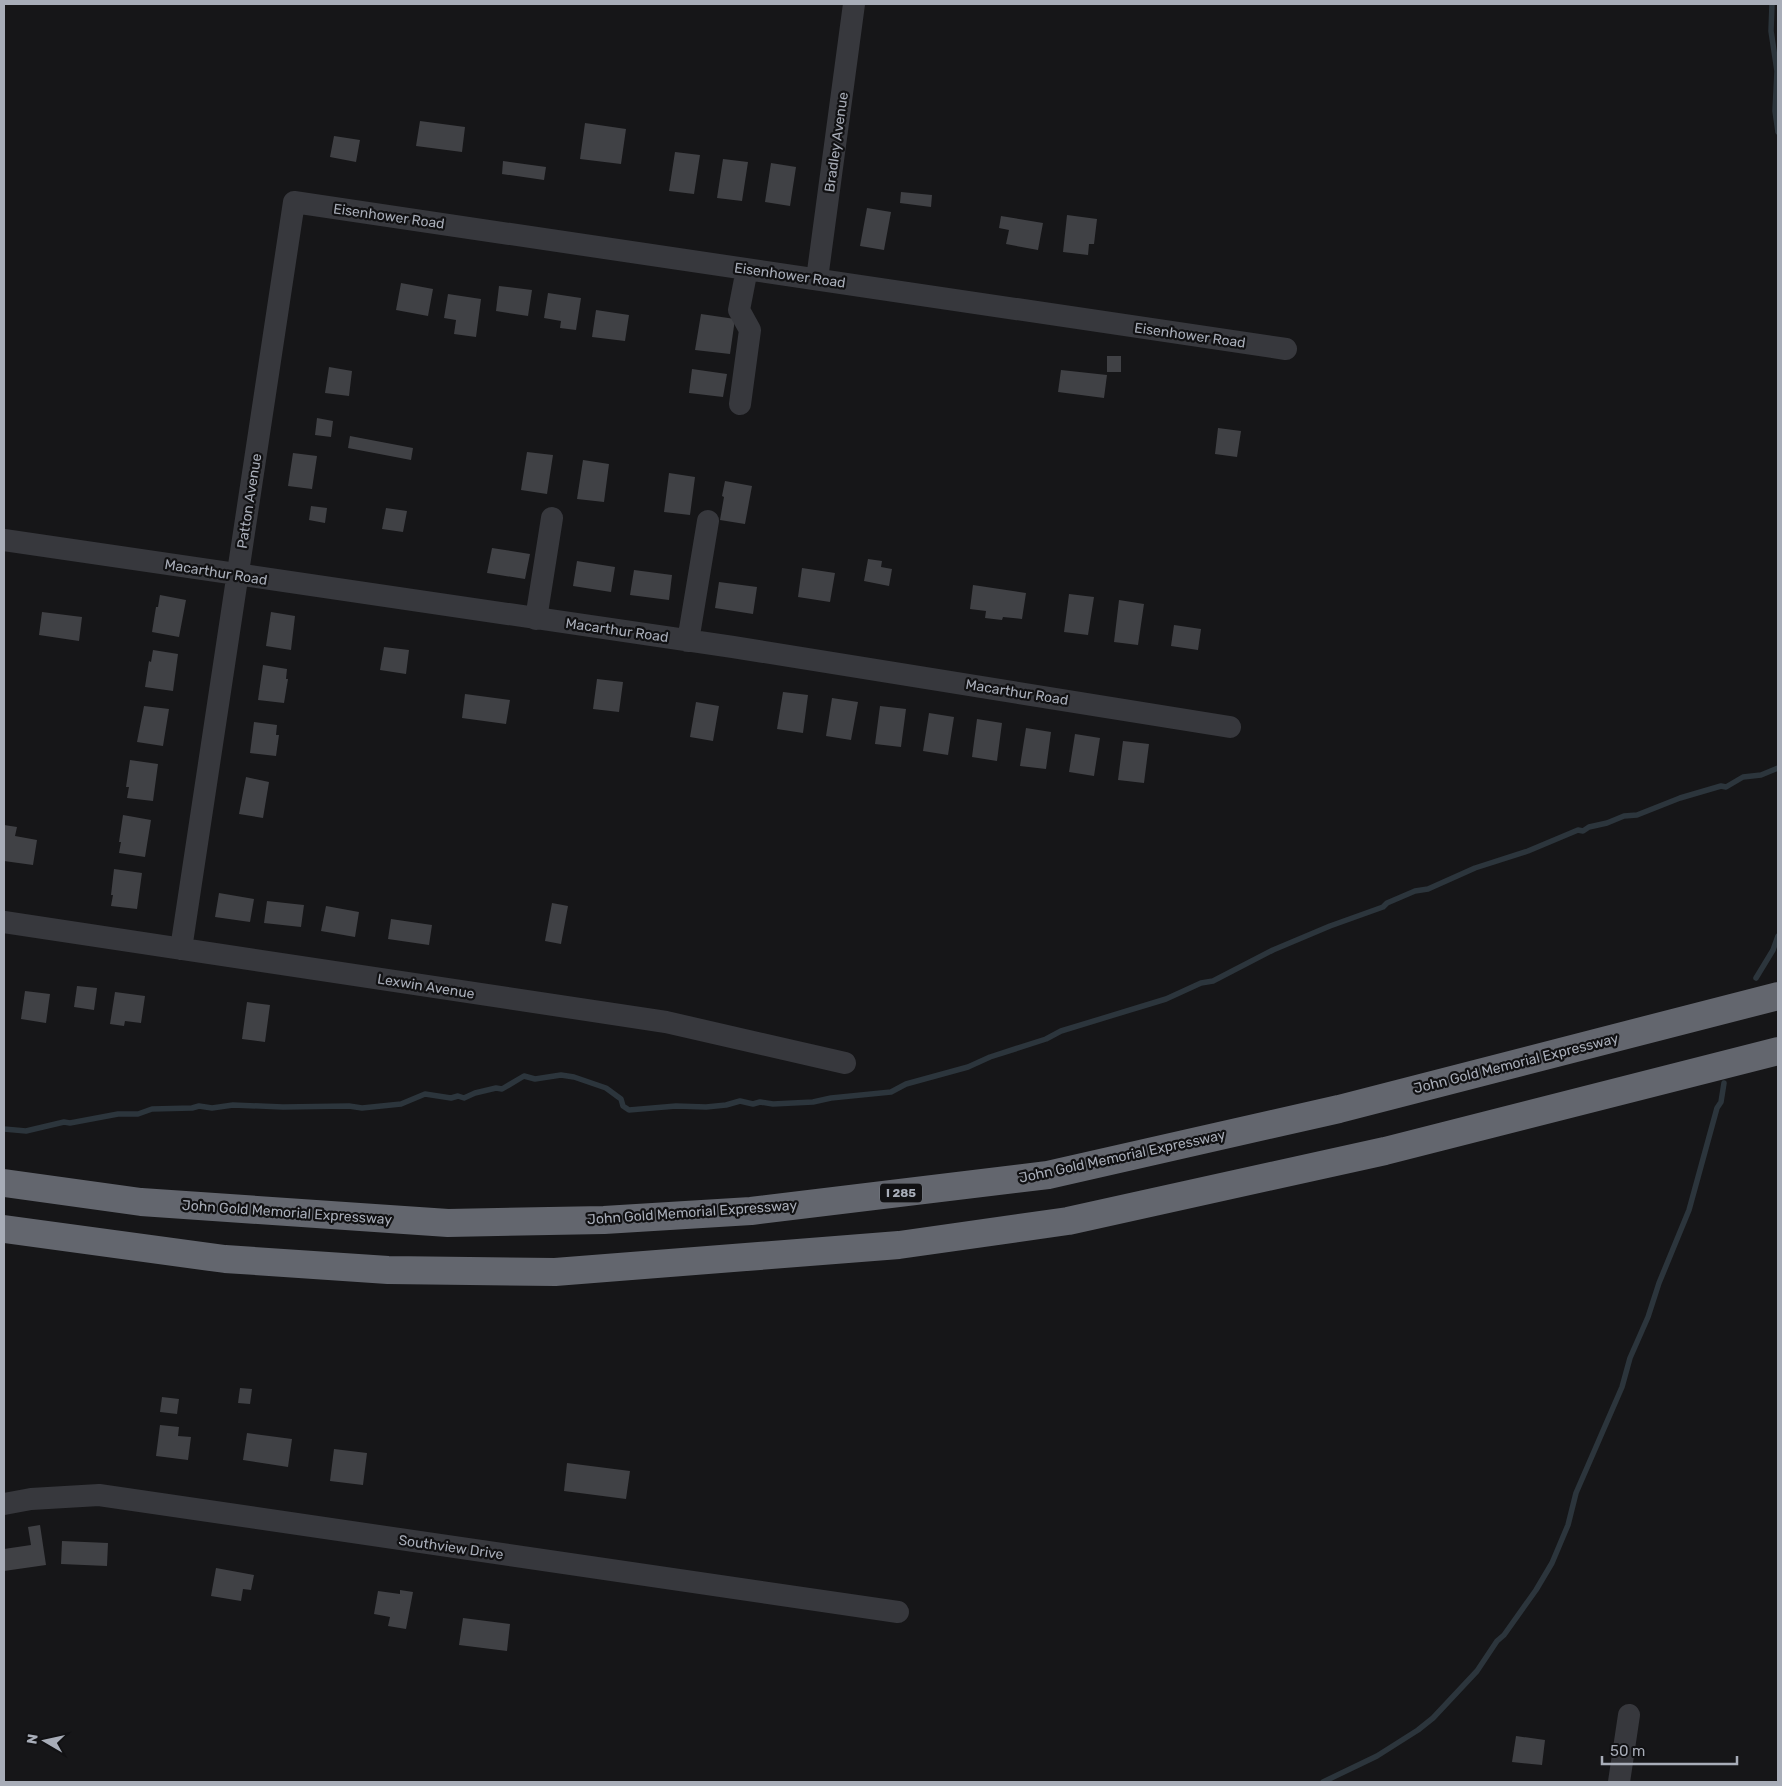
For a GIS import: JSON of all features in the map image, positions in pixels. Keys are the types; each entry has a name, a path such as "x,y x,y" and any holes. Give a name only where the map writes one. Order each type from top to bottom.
{"highway":[{"name":"John Gold Memorial Expressway","path":"4,1182 141,1202 448,1223 604,1220 751,1211 1048,1175 1339,1109 1778,996"},
{"path":"4,1228 225,1259 388,1270 555,1272 899,1245 1068,1221 1385,1152 1778,1051"}],"street":[{"name":"Bradley Avenue","path":"816,279 854,4"},
{"name":"Eisenhower Road","path":"294,202 1286,349"},
{"name":"Patton Avenue","path":"181,948 294,202"},
{"path":"740,404 750,330 740,310 747,269"},
{"path":"536,619 552,518"},
{"path":"688,641 708,520"},
{"name":"Macarthur Road","path":"4,540 688,641 1230,727"},
{"name":"Lexwin Avenue","path":"4,922 666,1022 846,1063"},
{"name":"Southview Drive","path":"4,1504 31,1499 100,1495 898,1612"},
{"path":"1619,1782 1629,1715"}],"building":[{"path":"420,121 465,127 462,152 416,146"},
{"path":"585,123 626,129 621,164 580,159"},
{"path":"334,136 360,140 356,162 330,157"},
{"path":"675,152 700,155 694,194 669,191"},
{"path":"723,159 748,162 742,201 717,198"},
{"path":"503,161 546,167 544,180 502,174"},
{"path":"771,163 796,167 790,206 765,202"},
{"path":"901,192 932,195 931,207 900,203"},
{"path":"867,208 891,212 884,250 860,246"},
{"path":"1067,215 1097,219 1094,244 1089,244 1088,255 1063,252"},
{"path":"1001,216 1043,223 1038,250 1006,244 1009,230 999,228"},
{"path":"401,283 433,289 428,316 396,310"},
{"path":"499,286 532,290 528,316 496,311"},
{"path":"548,293 581,298 576,330 560,328 561,321 544,318"},
{"path":"448,294 481,299 476,337 454,334 456,320 444,318"},
{"path":"596,310 629,315 625,341 592,337"},
{"path":"701,314 735,319 730,354 695,350"},
{"path":"1107,356 1121,356 1121,372 1107,372"},
{"path":"329,367 352,371 349,396 325,393"},
{"path":"692,369 727,374 723,397 689,393"},
{"path":"1061,370 1107,375 1104,398 1058,392"},
{"path":"317,418 333,421 331,437 315,435"},
{"path":"1218,428 1241,431 1237,457 1215,454"},
{"path":"350,436 413,448 411,460 348,448"},
{"path":"527,452 553,455 547,494 521,490"},
{"path":"293,453 317,456 312,489 288,486"},
{"path":"583,460 609,464 604,502 577,499"},
{"path":"669,473 695,477 690,515 664,512"},
{"path":"725,481 752,486 745,524 720,520"},
{"path":"311,506 327,508 325,523 309,520"},
{"path":"386,508 407,511 403,532 382,529"},
{"path":"492,548 530,554 525,579 487,573"},
{"path":"868,559 882,561 881,567 892,569 889,586 864,581"},
{"path":"577,561 615,567 611,592 573,586"},
{"path":"802,568 835,573 830,602 798,597"},
{"path":"634,570 672,575 669,600 630,595"},
{"path":"719,582 757,587 753,614 715,608"},
{"path":"973,585 1026,593 1022,619 1003,617 1002,620 985,618 986,611 970,609"},
{"path":"1069,594 1094,597 1088,635 1064,632"},
{"path":"160,595 186,600 179,637 152,632"},
{"path":"1119,600 1144,604 1138,645 1114,642"},
{"path":"42,612 82,617 79,641 39,635"},
{"path":"271,612 295,616 291,650 266,646"},
{"path":"1174,625 1201,629 1198,650 1171,646"},
{"path":"384,647 409,650 406,674 380,670"},
{"path":"153,650 178,654 173,691 145,687 149,661 151,662"},
{"path":"263,665 287,669 286,679 288,679 284,703 258,700"},
{"path":"597,679 623,682 619,712 593,709"},
{"path":"783,692 808,695 803,733 777,729"},
{"path":"465,694 510,700 506,724 462,718"},
{"path":"832,698 858,702 851,740 826,736"},
{"path":"696,702 719,706 713,741 690,737"},
{"path":"144,706 169,709 163,746 137,742"},
{"path":"880,706 906,709 901,747 875,744"},
{"path":"929,713 954,717 948,755 923,751"},
{"path":"977,719 1002,723 997,761 972,757"},
{"path":"254,722 277,725 276,735 279,735 276,756 250,753"},
{"path":"1026,728 1051,732 1046,769 1020,766"},
{"path":"1075,734 1100,738 1094,776 1069,772"},
{"path":"1123,741 1149,744 1144,783 1118,780"},
{"path":"130,760 158,764 153,801 127,798 129,787 126,787"},
{"path":"246,777 269,782 263,818 239,814"},
{"path":"123,815 151,820 145,857 119,853"},
{"path":"4,825 17,827 15,836 37,840 33,865 4,861"},
{"path":"114,869 142,873 137,909 111,906"},
{"path":"219,893 254,899 250,922 215,917"},
{"path":"267,901 304,905 301,927 264,923"},
{"path":"552,903 568,906 561,944 545,941"},
{"path":"326,906 359,912 355,937 321,931"},
{"path":"391,919 432,925 429,945 388,939"},
{"path":"77,986 97,988 94,1010 74,1007"},
{"path":"25,991 50,994 46,1023 21,1019"},
{"path":"115,992 145,996 141,1023 125,1021 124,1026 110,1024"},
{"path":"247,1002 270,1005 265,1042 242,1039"},
{"path":"240,1388 252,1389 250,1404 238,1403"},
{"path":"162,1397 179,1399 177,1414 160,1412"},
{"path":"160,1425 179,1427 178,1436 191,1437 188,1460 156,1456"},
{"path":"247,1433 292,1439 288,1467 243,1460"},
{"path":"334,1449 367,1453 363,1485 330,1481"},
{"path":"567,1463 630,1471 626,1499 564,1491"},
{"path":"40,1525 46,1565 4,1571 4,1549 31,1545 28,1527"},
{"path":"62,1541 108,1543 107,1566 61,1564"},
{"path":"216,1568 254,1575 251,1590 243,1589 241,1601 211,1596"},
{"path":"400,1590 413,1592 406,1629 388,1626 390,1617 374,1614 378,1591 400,1594"},
{"path":"463,1618 510,1624 507,1651 459,1645"},
{"path":"1516,1736 1545,1740 1542,1765 1512,1762"}],"waterway":[{"path":"1772,4 1771,31 1777,71 1775,111 1778,132"},
{"path":"4,1129 26,1131 64,1122 70,1123 118,1114 138,1114 152,1109 192,1108 199,1106 212,1108 233,1105 283,1107 349,1106 362,1108 401,1104 425,1094 464,1098 496,1088 502,1089 524,1076 535,1079 561,1075 574,1077 606,1088 621,1099 623,1106 629,1110 676,1106 706,1107 726,1105 740,1101 753,1104 760,1102 773,1104 813,1102 831,1098 891,1092 906,1084 968,1067 990,1057 1046,1039 1061,1031 1166,999 1201,983 1213,981 1273,950 1330,926 1383,907 1387,903 1415,891 1428,889 1475,868 1528,851 1578,830 1583,831 1589,827 1607,823 1624,816 1637,815 1680,798 1721,786 1726,787 1743,777 1761,775 1778,768"},
{"path":"1756,978 1773,950 1778,936"},
{"path":"1323,1782 1377,1756 1418,1730 1433,1718 1477,1671 1536,1590 1552,1563 1568,1525 1576,1493 1622,1387 1630,1358 1648,1317 1659,1283 1689,1210 1717,1108 1721,1102 1724,1083"}]}
